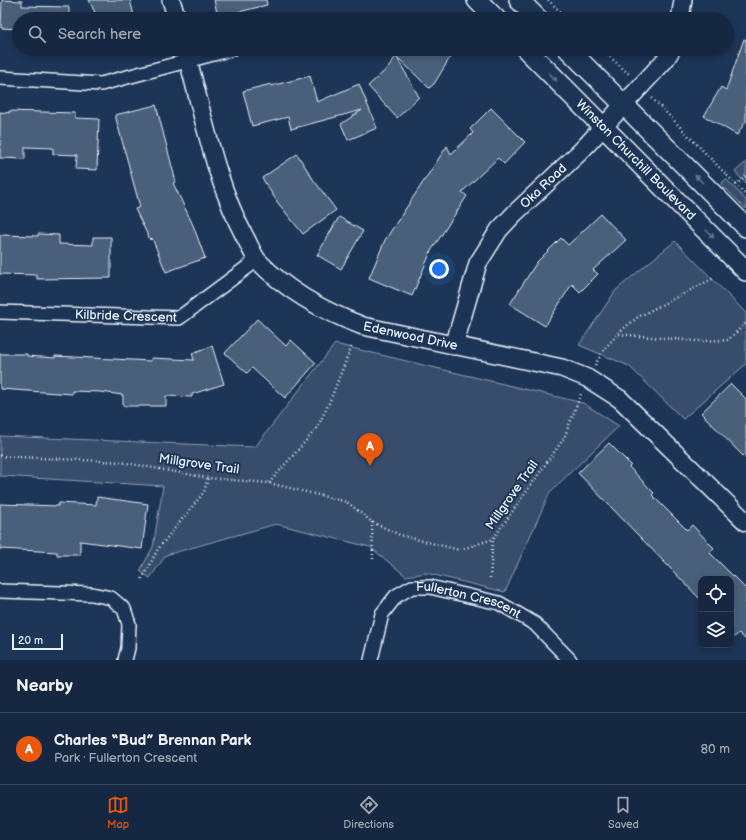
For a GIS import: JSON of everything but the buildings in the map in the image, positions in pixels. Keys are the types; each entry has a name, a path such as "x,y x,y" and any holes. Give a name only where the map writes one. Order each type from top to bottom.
{"main road":[{"path":"477,0 489,12"},
{"path":"519,0 531,12"},
{"name":"Winston Churchill Boulevard","path":"533,56 746,271"},
{"path":"575,56 746,227"}],"street":[{"path":"171,0 175,12"},
{"path":"681,12 683,0"},
{"path":"0,78 100,84 181,56"},
{"name":"Edenwood Drive","path":"188,56 221,181 236,220 257,260 298,294 335,316 363,326 562,368 587,378 620,399 746,522"},
{"name":"Oka Road","path":"454,346 478,263 500,230 515,213 603,127 668,56"},
{"name":"Kilbride Crescent","path":"0,312 179,318 257,260"},
{"name":"Fullerton Crescent","path":"372,660 382,614 396,596 412,587 430,587 499,603 535,624 570,660"},
{"path":"0,591 92,594 111,598 124,609 129,624 128,648 125,660"}],"path":[{"path":"548,0 561,12"},
{"path":"610,56 618,63"},
{"path":"663,110 746,195"},
{"path":"736,185 746,176"},
{"name":"Millgrove Trail","path":"0,456 121,462 208,478 269,483 348,502 372,522 400,536 459,550 493,540 564,438 587,378 605,348 618,334 638,317 714,278"},
{"path":"618,334 696,341 728,340 746,323"},
{"path":"269,483 317,428 333,395 352,345"},
{"path":"142,580 158,549 204,492 208,478"},
{"path":"372,522 373,560"},
{"path":"490,578 493,540"}],"shaded area":[{"path":"746,162 746,184 735,172"},
{"path":"726,179 746,200 746,209 721,184"},
{"path":"675,241 746,313 746,364 683,419 629,366 579,345 616,290"},
{"path":"335,344 583,403 619,426 550,492 505,592 426,573 406,576 370,547 276,524 166,555 150,578 140,571 153,547 163,486 0,476 0,436 255,447"}],"place":[{"name":"Charles “Bud” Brennan Park","path":"370,466"}]}
